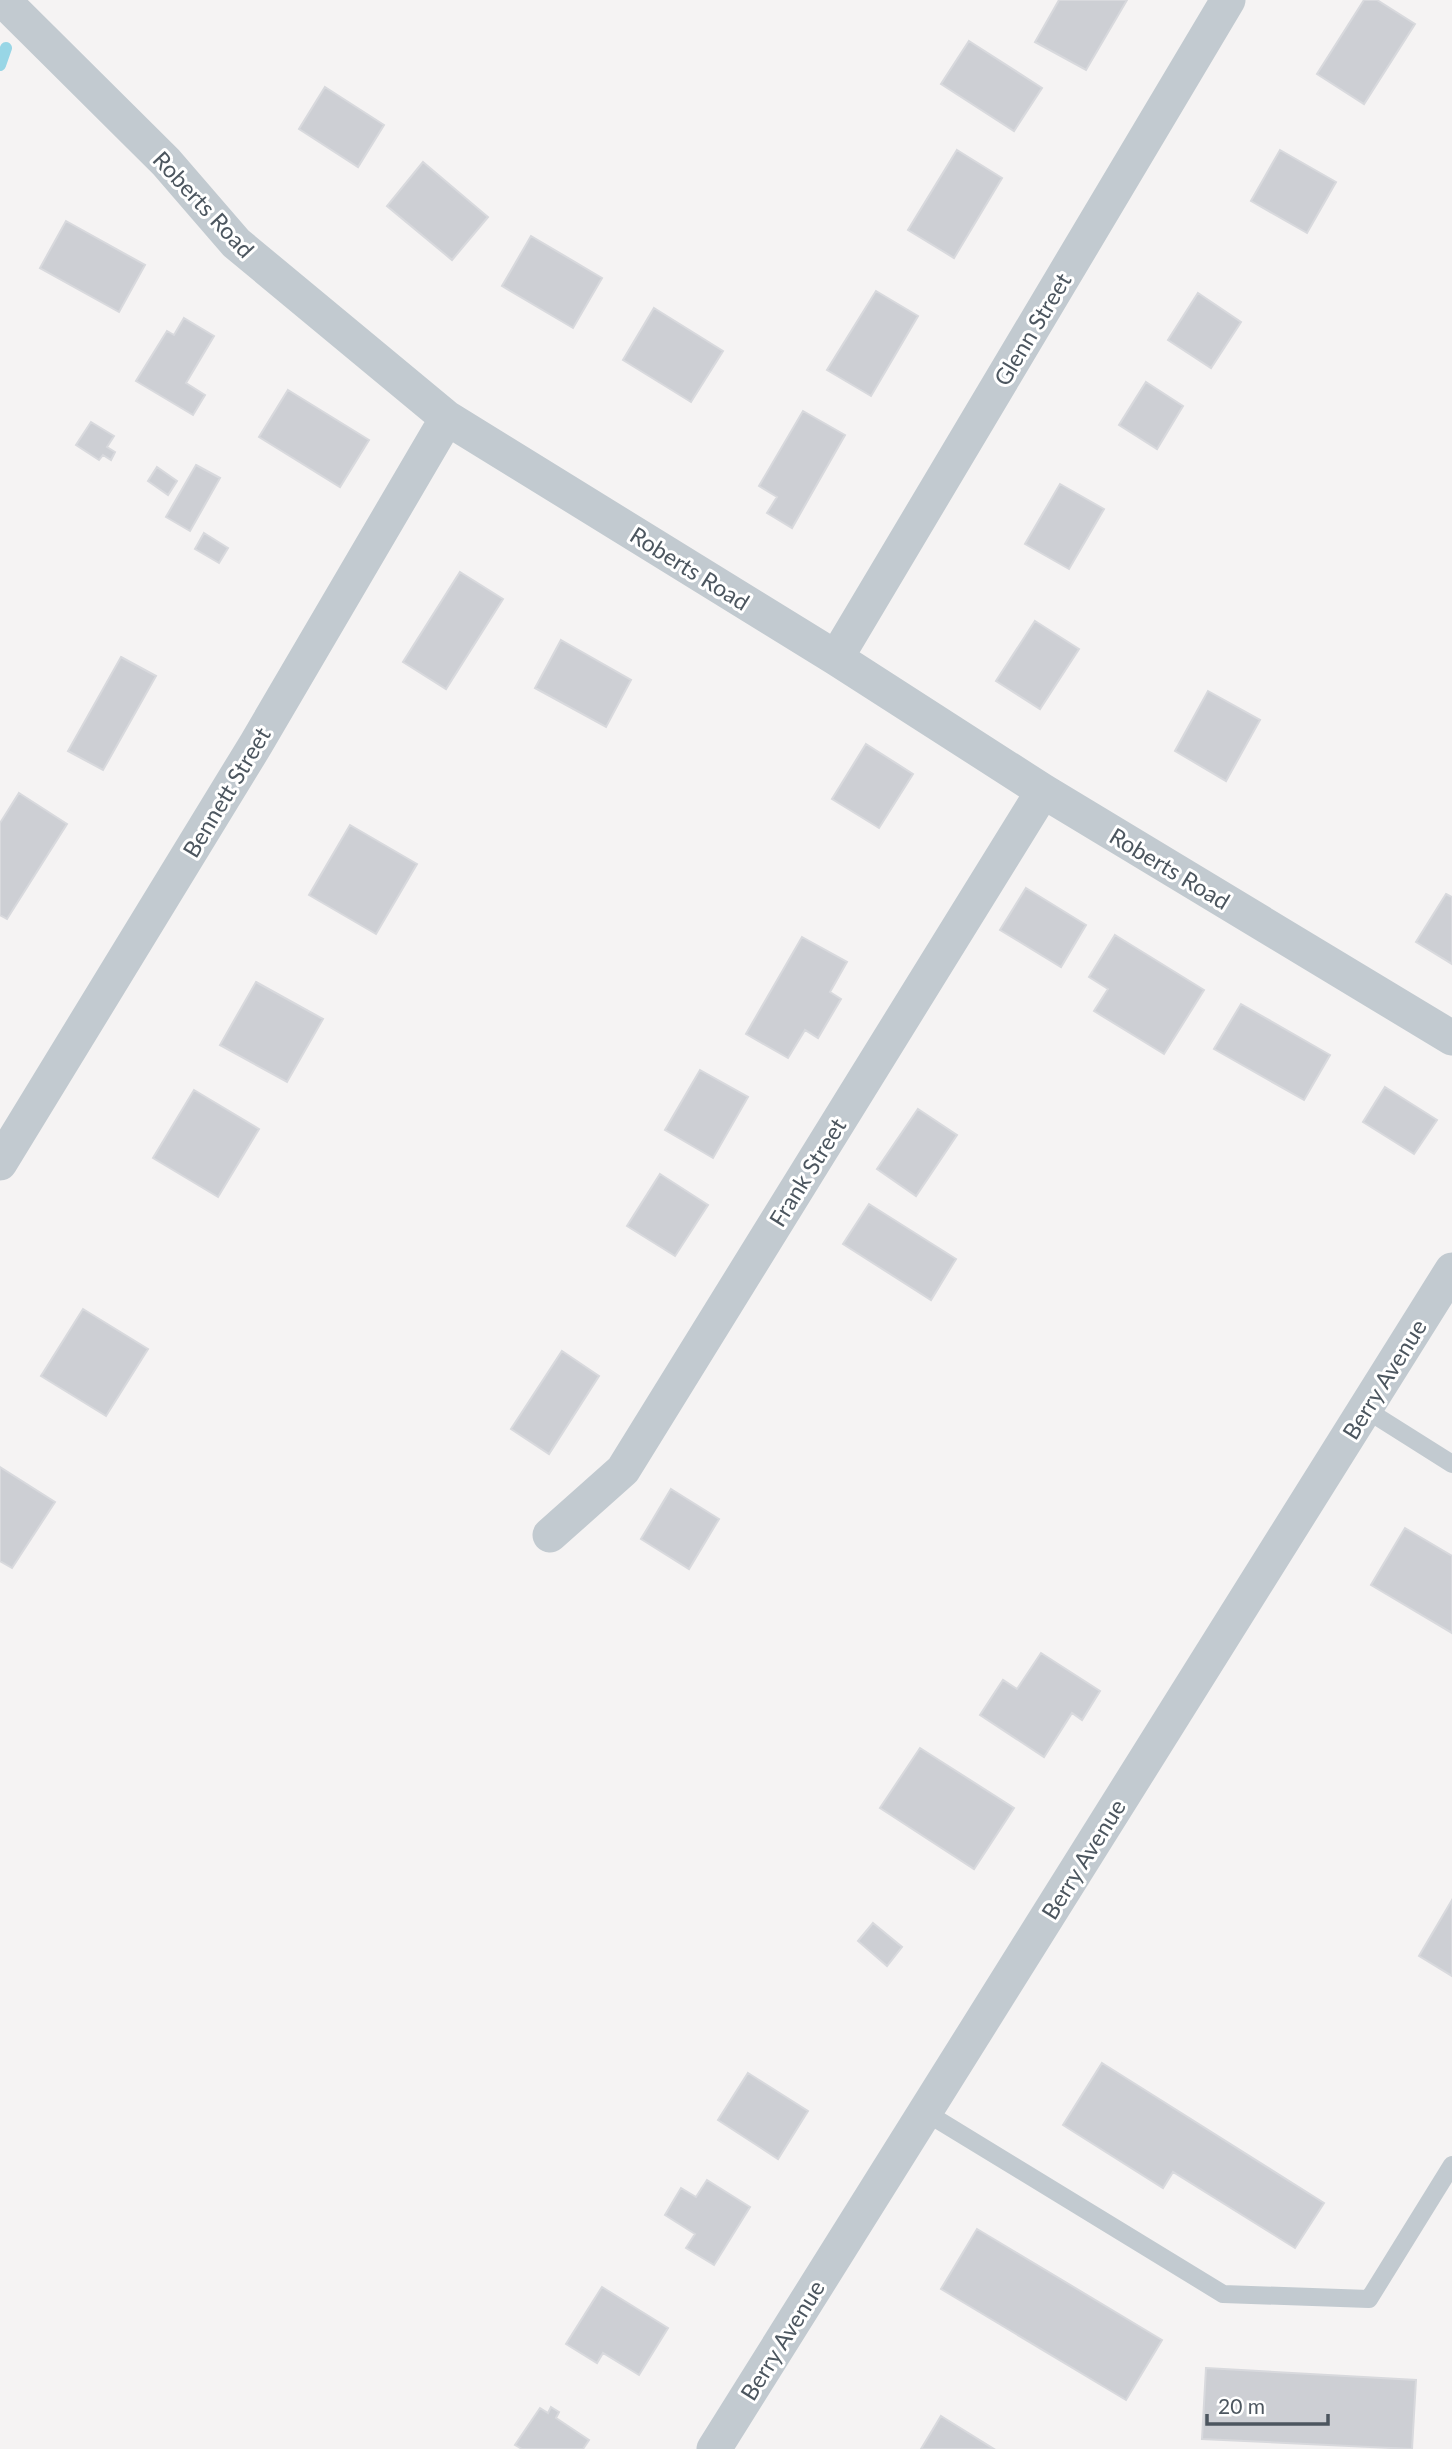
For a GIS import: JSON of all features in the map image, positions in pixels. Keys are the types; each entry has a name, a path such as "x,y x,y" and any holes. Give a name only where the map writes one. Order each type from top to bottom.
{"street":[{"name":"Roberts Road","path":"3,0 166,162 236,243 447,418 836,658 1044,791 1452,1038"},
{"name":"Glenn Street","path":"836,658 1228,0"},
{"name":"Bennett Street","path":"0,1163 256,744 447,418"},
{"name":"Frank Street","path":"550,1535 623,1470 1044,791"},
{"name":"Berry Avenue","path":"714,2449 1452,1270"}],"lane":[{"path":"1365,1409 1452,1464"},
{"path":"925,2112 1223,2294 1368,2299 1452,2165"}],"building":[{"path":"1059,0 1127,0 1086,70 1035,42"},
{"path":"1364,0 1377,0 1415,24 1364,104 1317,74"},
{"path":"969,41 1042,88 1014,131 941,84"},
{"path":"325,87 384,125 358,167 299,129"},
{"path":"957,150 1002,178 954,258 908,230"},
{"path":"1280,150 1336,182 1307,233 1251,201"},
{"path":"423,162 488,217 452,260 387,206"},
{"path":"66,221 145,265 119,312 40,268"},
{"path":"531,236 602,278 573,328 502,286"},
{"path":"876,291 918,316 871,396 827,370"},
{"path":"1198,293 1241,322 1211,368 1168,340"},
{"path":"654,308 723,351 691,402 623,360"},
{"path":"184,318 214,336 186,383 205,395 193,415 136,381 167,331 174,335"},
{"path":"1146,382 1183,406 1157,449 1119,425"},
{"path":"288,390 369,440 340,487 259,437"},
{"path":"803,411 845,435 792,528 767,513 777,497 759,486"},
{"path":"91,422 114,436 107,447 115,452 111,460 103,455 99,460 76,445"},
{"path":"196,465 220,478 190,531 166,517"},
{"path":"157,467 177,481 168,495 148,481"},
{"path":"1060,484 1104,509 1069,569 1025,544"},
{"path":"204,533 228,548 219,563 195,549"},
{"path":"460,572 503,599 446,689 403,662"},
{"path":"1035,621 1079,649 1040,709 996,681"},
{"path":"561,640 631,680 606,727 535,688"},
{"path":"121,657 156,676 103,770 68,751"},
{"path":"1208,691 1260,720 1226,781 1175,751"},
{"path":"866,744 913,774 879,828 832,799"},
{"path":"19,793 67,824 7,919 0,915 0,823"},
{"path":"350,825 417,864 376,934 309,895"},
{"path":"1026,888 1086,925 1061,967 1000,930"},
{"path":"1446,894 1452,897 1452,964 1416,942"},
{"path":"1115,935 1204,990 1164,1054 1094,1011 1108,989 1089,977"},
{"path":"802,937 847,962 830,992 841,999 818,1038 805,1030 788,1058 746,1034"},
{"path":"256,982 323,1019 287,1082 220,1045"},
{"path":"1241,1004 1330,1055 1304,1100 1214,1049"},
{"path":"700,1070 748,1097 713,1158 665,1130"},
{"path":"1385,1087 1437,1120 1414,1154 1363,1122"},
{"path":"194,1090 259,1129 218,1197 153,1158"},
{"path":"918,1109 957,1135 916,1196 877,1169"},
{"path":"660,1174 708,1205 675,1256 627,1226"},
{"path":"869,1204 956,1259 931,1300 843,1244"},
{"path":"83,1309 148,1349 106,1416 41,1376"},
{"path":"562,1351 599,1376 549,1454 511,1429"},
{"path":"0,1467 55,1502 12,1568 0,1561"},
{"path":"671,1489 719,1519 689,1569 641,1539"},
{"path":"1405,1528 1452,1556 1452,1633 1371,1585"},
{"path":"1041,1653 1100,1691 1082,1720 1072,1713 1044,1757 980,1715 1003,1680 1017,1689"},
{"path":"920,1748 1014,1808 974,1869 880,1808"},
{"path":"1452,1900 1452,1976 1419,1956"},
{"path":"873,1923 902,1947 887,1966 858,1941"},
{"path":"1102,2063 1324,2203 1295,2248 1173,2172 1163,2188 1063,2125"},
{"path":"748,2073 808,2111 778,2159 718,2120"},
{"path":"707,2180 750,2207 714,2265 686,2248 695,2234 665,2215 681,2188 696,2197"},
{"path":"977,2229 1162,2340 1126,2400 941,2289"},
{"path":"602,2287 668,2328 639,2375 603,2353 597,2363 566,2344"},
{"path":"1206,2368 1416,2380 1412,2449 1202,2439"},
{"path":"551,2407 559,2412 556,2418 589,2440 583,2449 522,2449 515,2445 540,2408 548,2413"},
{"path":"941,2416 994,2449 921,2449"}],"waterway":[{"path":"0,65 6,48"}]}
